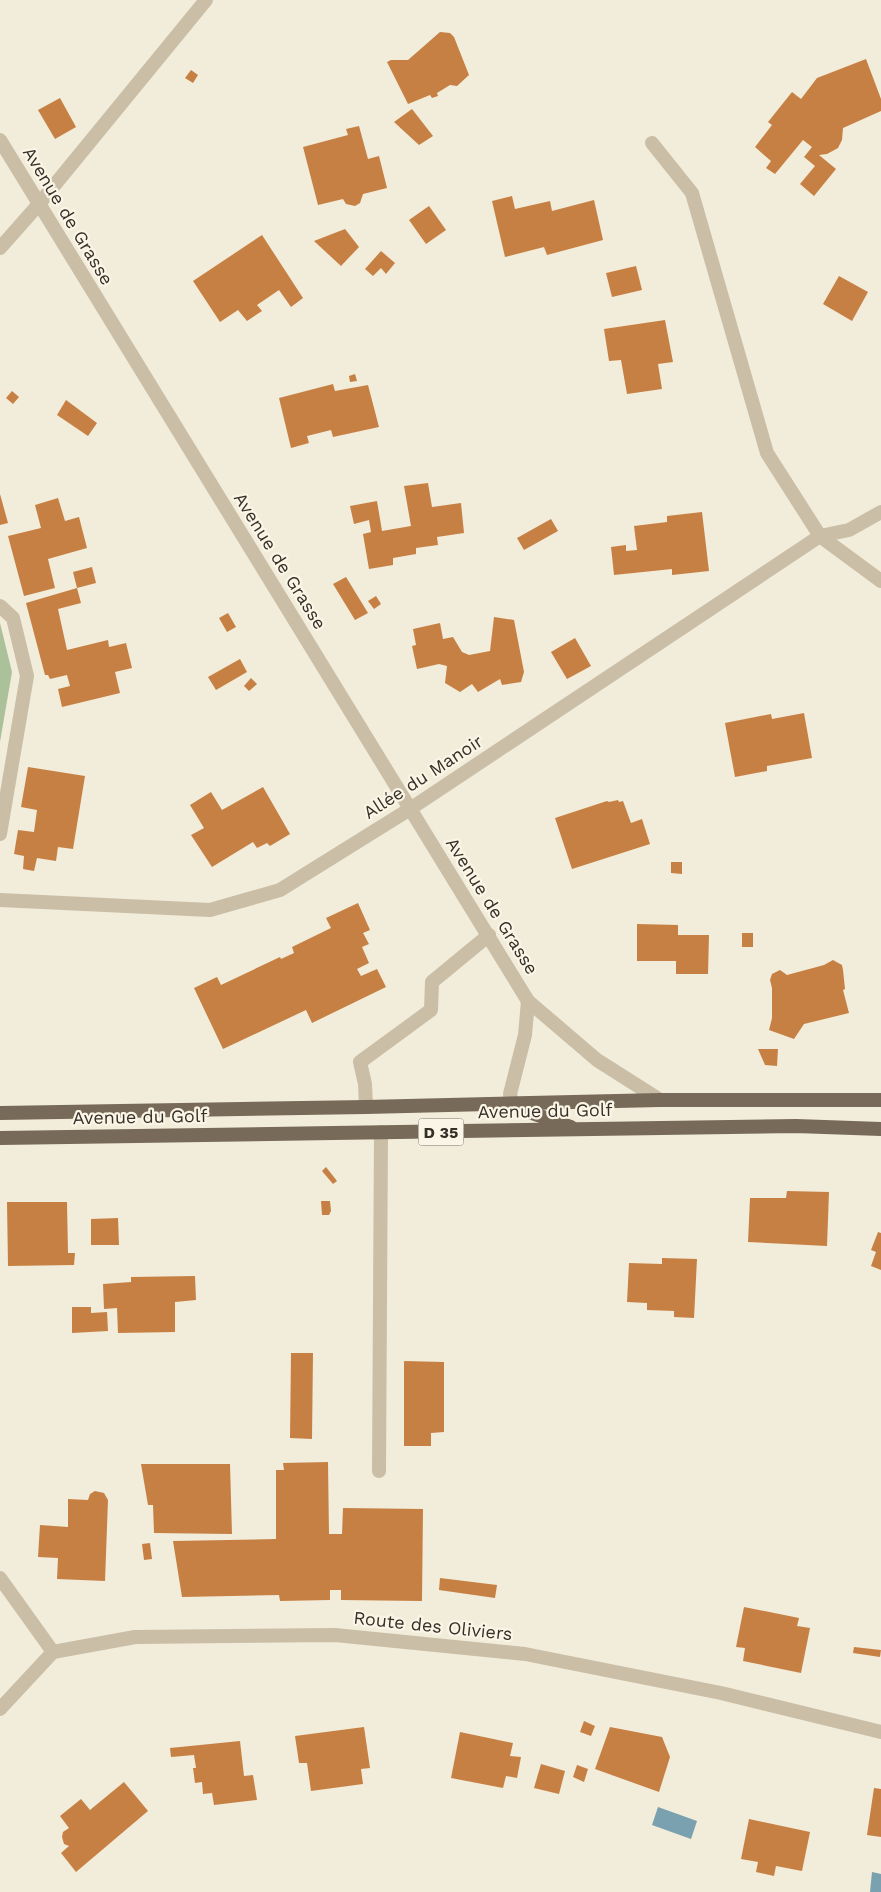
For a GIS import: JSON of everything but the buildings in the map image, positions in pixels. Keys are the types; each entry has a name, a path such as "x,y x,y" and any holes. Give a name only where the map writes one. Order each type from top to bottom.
{"main road":[{"name":"Avenue du Golf","path":"0,1113 660,1100 881,1100"},
{"path":"512,1103 529,1112 577,1129"},
{"name":"Avenue du Golf","path":"0,1138 796,1126 881,1129"}],"street":[{"path":"0,248 39,204 206,0"},
{"name":"Avenue de Grasse","path":"0,140 528,1001 597,1060 660,1100"},
{"path":"652,143 692,193 767,453 820,536 881,582"},
{"path":"820,536 849,530 881,512"},
{"name":"Allée du Manoir","path":"0,900 210,910 280,890 410,809 820,536"},
{"path":"0,606 13,618 27,676 0,834"},
{"path":"366,1107 365,1084 360,1062 431,1010 432,982 489,936"},
{"name":"Avenue de Grasse","path":"512,1103 510,1094 525,1035 528,1001"},
{"path":"379,1471 381,1132"},
{"path":"0,1578 53,1652 0,1709"},
{"name":"Route des Oliviers","path":"53,1652 135,1637 344,1636 525,1654 721,1693 881,1732"}],"green space":[{"path":"0,623 12,672 0,742"}],"water":[{"path":"658,1807 697,1821 691,1839 652,1825"},
{"path":"872,1872 881,1874 881,1892 870,1892"}]}
